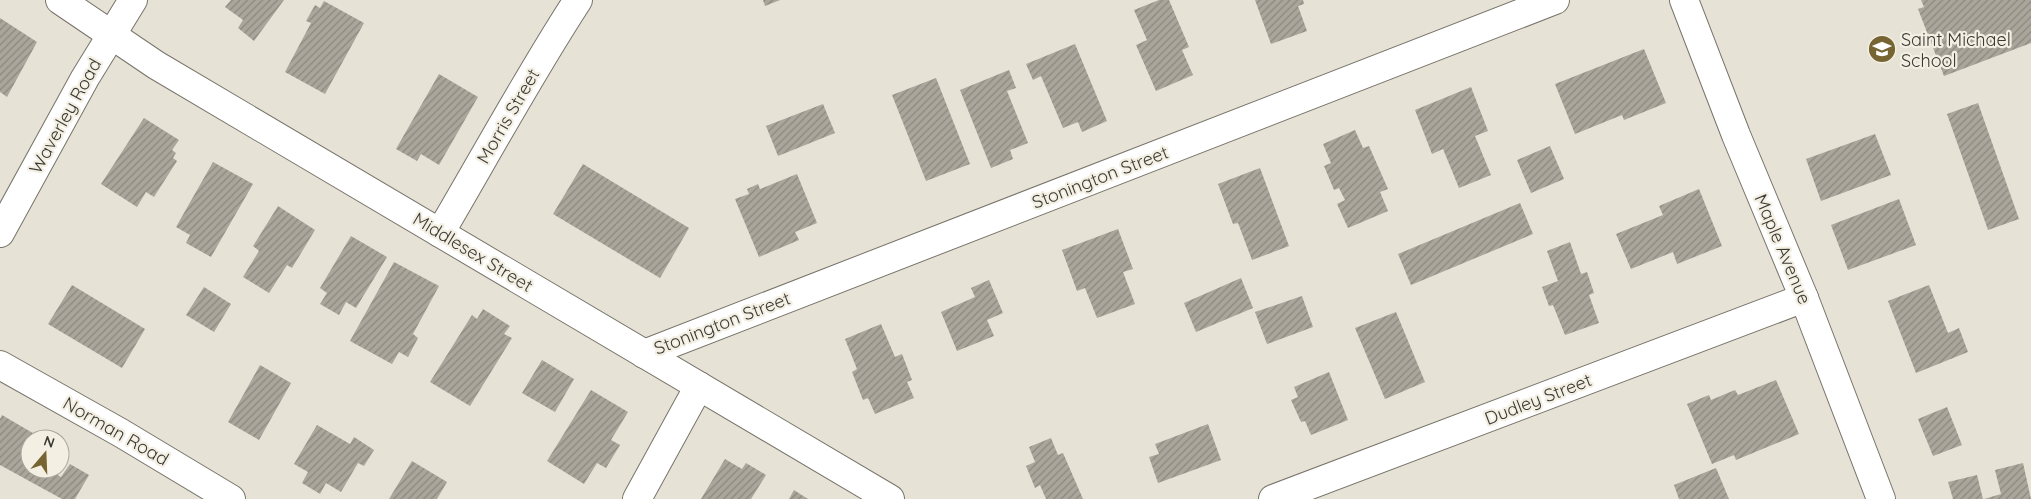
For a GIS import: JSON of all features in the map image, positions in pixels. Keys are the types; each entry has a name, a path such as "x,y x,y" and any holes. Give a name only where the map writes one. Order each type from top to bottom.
{"street":[{"name":"Middlesex Street","path":"60,0 156,65 890,499"},
{"name":"Waverley Road","path":"0,233 85,78 133,0"},
{"name":"Morris Street","path":"440,233 520,96 542,54 578,0"},
{"name":"Stonington Street","path":"644,354 1556,0"},
{"name":"Maple Avenue","path":"1684,0 1736,135 1804,298 1881,499"},
{"name":"Dudley Street","path":"1273,499 1804,298"},
{"name":"Norman Road","path":"0,365 121,433 231,499"},
{"path":"637,499 699,386"}],"building":[{"path":"231,0 284,0 254,41 238,28 243,20 225,7"},
{"path":"763,0 780,0 765,6"},
{"path":"1159,0 1169,0 1189,47 1182,50 1193,75 1156,91 1136,45 1147,40 1134,10"},
{"path":"1255,0 1303,0 1304,4 1298,6 1307,31 1271,44"},
{"name":"Saint Michael School","path":"1921,0 2031,0 2031,43 1944,76 1918,9 1924,7"},
{"path":"324,1 364,23 325,94 285,72 311,23 306,21 315,5 320,8"},
{"path":"0,18 37,42 7,97 0,92"},
{"path":"1075,44 1107,121 1082,132 1078,122 1063,128 1041,76 1033,80 1026,64"},
{"path":"1644,49 1666,103 1624,120 1622,115 1575,134 1555,84"},
{"path":"1009,70 1016,88 1007,91 1028,143 1010,150 1013,159 991,168 960,90"},
{"path":"439,74 478,97 439,165 421,154 417,161 396,149"},
{"path":"936,78 970,164 926,181 892,95"},
{"path":"1471,87 1488,131 1475,136 1491,175 1459,188 1443,149 1432,154 1415,110"},
{"path":"1978,103 2019,219 1988,230 1947,114"},
{"path":"823,104 835,133 778,156 766,126"},
{"path":"144,118 179,140 172,150 176,153 173,158 177,161 154,197 146,192 137,207 101,184"},
{"path":"1355,130 1363,148 1369,146 1388,189 1380,192 1388,211 1348,228 1337,204 1345,200 1339,188 1334,190 1324,166 1331,163 1323,144"},
{"path":"1875,134 1891,175 1821,201 1806,159"},
{"path":"1550,146 1564,179 1531,193 1517,160"},
{"path":"213,162 253,184 211,257 186,243 190,235 176,227"},
{"path":"583,164 689,228 660,278 553,214"},
{"path":"1260,168 1289,246 1252,260 1238,223 1233,224 1218,184"},
{"path":"797,174 817,223 795,232 799,240 759,257 735,199 749,194 747,189 758,184 760,189"},
{"path":"1699,189 1722,246 1677,264 1673,252 1631,269 1616,234 1663,215 1659,206"},
{"path":"1899,199 1916,245 1848,270 1831,225"},
{"path":"1520,203 1533,234 1411,285 1398,254"},
{"path":"278,206 315,230 292,268 287,265 269,293 243,277 259,251 253,246"},
{"path":"1118,229 1133,269 1123,272 1135,304 1097,318 1085,288 1077,291 1062,250"},
{"path":"351,236 387,257 356,308 346,302 339,315 320,304 327,293 320,288"},
{"path":"1570,242 1581,274 1587,272 1594,293 1589,295 1599,323 1565,335 1553,305 1549,306 1542,287 1558,281 1547,251"},
{"path":"394,262 439,286 413,334 418,338 408,357 399,352 392,364 350,341"},
{"path":"1241,278 1253,308 1196,332 1184,303"},
{"path":"989,280 1003,313 987,320 994,336 957,351 941,312 975,297 971,288"},
{"path":"72,285 145,329 122,368 48,324"},
{"path":"1929,285 1948,333 1959,328 1968,352 1916,373 1888,301"},
{"path":"204,287 231,304 214,332 186,315"},
{"path":"1302,296 1313,327 1267,344 1255,312"},
{"path":"483,309 510,326 504,334 512,338 470,406 430,382 472,315 477,319"},
{"path":"1396,312 1425,382 1385,399 1355,328"},
{"path":"881,324 895,357 902,354 912,380 907,382 914,398 875,414 868,398 863,400 852,372 857,369 845,339"},
{"path":"542,360 574,379 555,412 522,393"},
{"path":"260,365 291,383 259,440 228,422"},
{"path":"1329,372 1348,420 1311,435 1305,421 1301,422 1291,400 1298,397 1294,387"},
{"path":"1776,380 1799,434 1736,460 1734,455 1712,464 1687,404 1709,395 1711,400 1735,390 1738,395"},
{"path":"591,390 628,412 611,440 620,445 606,468 597,463 584,484 547,461"},
{"path":"1947,407 1962,445 1933,456 1918,419"},
{"path":"2,415 26,429 20,429 20,476 0,465 0,419"},
{"path":"1208,424 1221,460 1158,483 1149,457 1159,454 1155,444"},
{"path":"317,425 350,444 354,437 374,450 364,466 358,463 341,492 326,483 320,494 302,483 308,472 294,464"},
{"path":"1051,438 1058,455 1063,453 1083,499 1046,499 1040,485 1035,488 1026,466 1035,462 1029,447"},
{"path":"725,459 742,469 746,463 766,475 751,499 701,499"},
{"path":"412,461 447,482 437,499 389,499"},
{"path":"2023,463 2031,499 1984,499 2001,494 1995,470"},
{"path":"70,464 89,475 75,499 62,499 26,479 70,479"},
{"path":"1716,468 1729,499 1679,499 1674,485"},
{"path":"1977,475 1983,499 1953,499 1948,482"},
{"path":"794,490 808,499 789,499"}],"place":[{"name":"Saint Michael School","path":"1882,49"}]}
